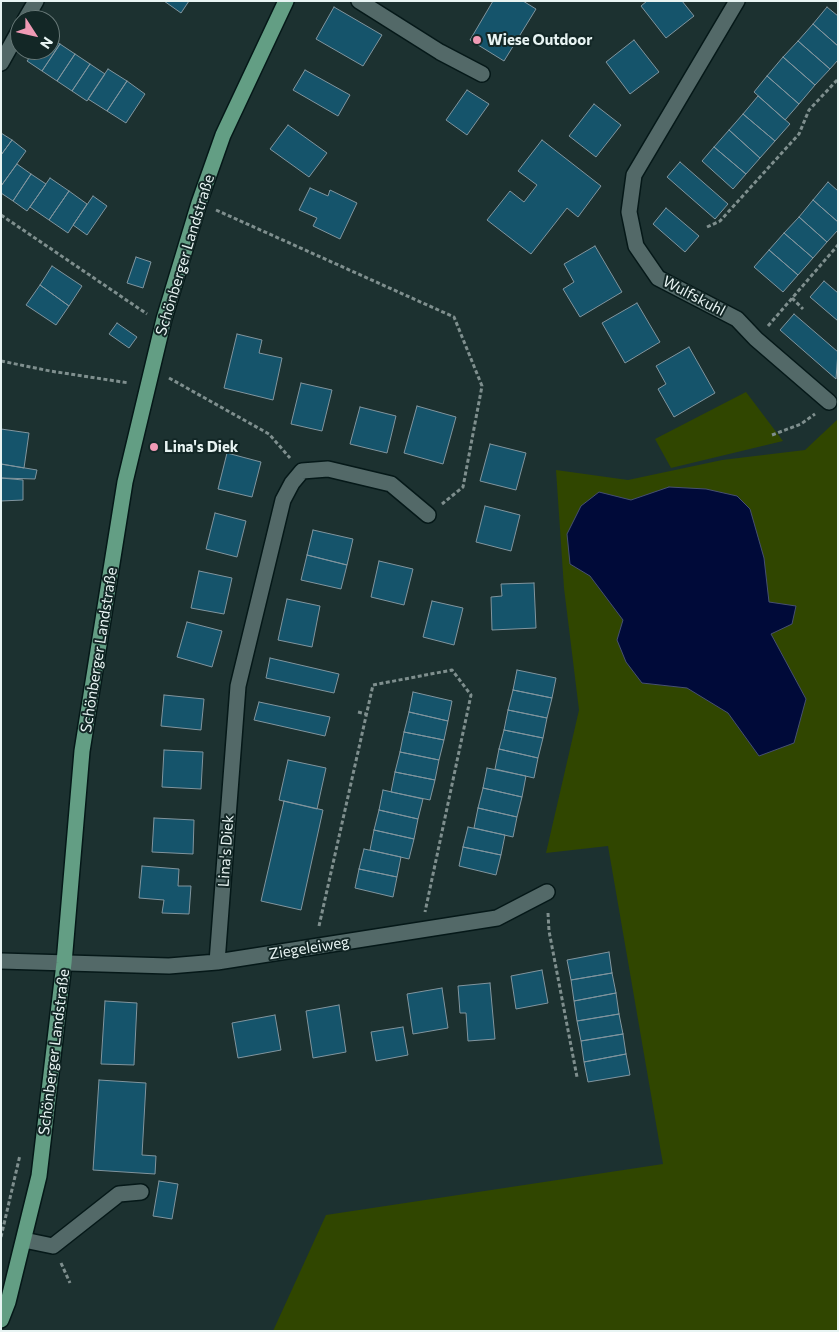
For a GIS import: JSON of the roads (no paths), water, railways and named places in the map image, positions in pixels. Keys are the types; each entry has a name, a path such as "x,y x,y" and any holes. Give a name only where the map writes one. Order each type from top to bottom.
{"main road":[{"name":"Schönberger Landstraße","path":"1,1320 24,1240 39,1176 64,963 82,751 125,482 164,319 199,202 224,135 286,1"}],"street":[{"path":"359,1 440,52 482,74"},
{"name":"Wulfskuhl","path":"737,1 634,175 629,212 636,246 658,278 737,319 756,339 829,402"},
{"path":"1,63 10,47"},
{"name":"Lina's Diek","path":"217,962 238,686 283,500 292,482 302,471 328,469 391,484 428,515"},
{"name":"Ziegeleiweg","path":"1,961 169,966 217,962 497,918 546,892"},
{"path":"24,1240 53,1246 119,1194 141,1192"}],"place":[{"name":"Wiese Outdoor","path":"477,40"},
{"name":"Lina's Diek","path":"154,447"}]}
